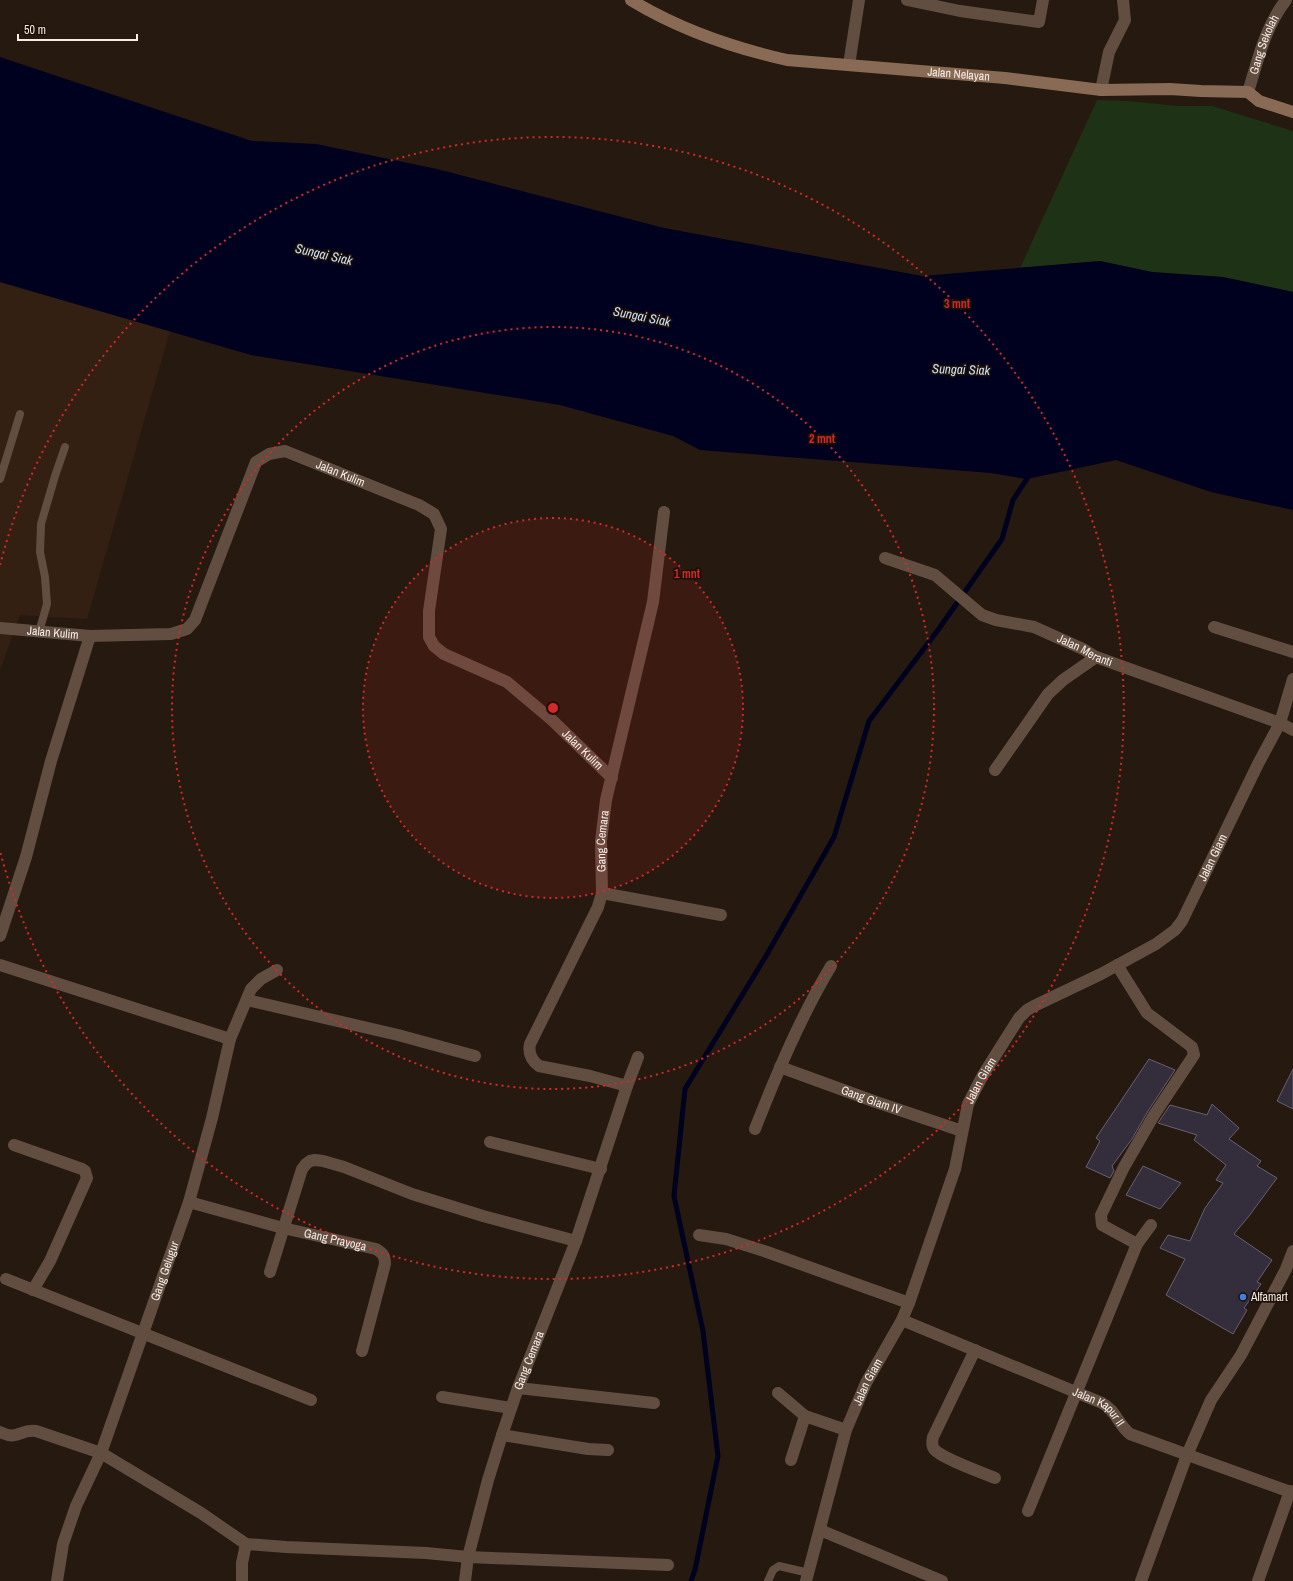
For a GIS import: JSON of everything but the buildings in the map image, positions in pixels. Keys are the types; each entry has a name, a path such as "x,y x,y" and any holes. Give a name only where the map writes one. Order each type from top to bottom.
{"main road":[{"name":"Jalan Nelayan","path":"631,0 655,15 753,53 786,60 1005,78 1101,90 1170,89 1248,92"},
{"path":"1248,92 1259,101 1293,112"}],"street":[{"path":"848,65 859,0"},
{"path":"907,0 960,11 1039,22 1043,0"},
{"path":"1101,90 1109,52 1125,20 1123,0"},
{"name":"Gang Sekolah","path":"1248,92 1265,37 1273,18 1286,0"},
{"name":"Jalan Kulim","path":"0,628 90,636 171,634 187,629 195,620 256,462 269,454 284,451 419,505 434,514 440,529 429,611 429,637 434,646 444,654 507,682 552,720 612,778"},
{"name":"Gang Cemara","path":"627,1086 590,1076 539,1066 534,1063 529,1050 530,1044 598,907 602,893 601,841 606,800 653,602 664,512"},
{"name":"Jalan Meranti","path":"885,558 935,575 982,615 996,620 1034,627 1083,649 1096,657 1280,723 1293,730"},
{"path":"1214,627 1293,652"},
{"path":"0,936 26,857 51,761 90,636"},
{"path":"995,770 1048,694 1063,680 1096,657"},
{"name":"Jalan Giam","path":"808,1577 846,1430 866,1382 902,1320 910,1303 955,1169 968,1104 974,1091 1019,1018 1034,1006 1117,965 1166,938 1182,921 1258,764 1280,723 1293,678"},
{"path":"602,893 721,915"},
{"path":"0,965 230,1039"},
{"path":"1117,965 1147,1013 1192,1048 1194,1052 1193,1057 1154,1115 1124,1167 1101,1215 1102,1225 1137,1244"},
{"path":"755,1128 780,1067 815,994 831,966"},
{"name":"Gang Gelugur","path":"57,1581 63,1544 76,1506 101,1452 189,1202 212,1118 230,1039 251,989 256,983 277,970"},
{"path":"247,1000 398,1035 475,1056"},
{"name":"Gang Cemara","path":"465,1581 468,1557 488,1480 502,1435 518,1388 576,1241 638,1057"},
{"name":"Gang Giam IV","path":"780,1067 962,1131"},
{"path":"490,1142 601,1169"},
{"path":"14,1145 82,1169 85,1171 87,1178 50,1261 33,1290"},
{"path":"270,1272 302,1169 306,1164 316,1160 344,1167 412,1194 483,1216 576,1241"},
{"name":"Gang Prayoga","path":"189,1202 283,1228 376,1249 384,1255 385,1264 362,1351"},
{"path":"1028,1511 1137,1244 1151,1225"},
{"path":"699,1235 726,1239 767,1252 910,1303"},
{"path":"1141,1581 1187,1455 1212,1400 1241,1355 1290,1271 1293,1251"},
{"path":"6,1279 311,1400"},
{"name":"Jalan Kapur II","path":"902,1320 1077,1391 1108,1406 1114,1412 1122,1428 1130,1434 1292,1492"},
{"path":"975,1350 933,1437 932,1445 937,1452 994,1478"},
{"path":"518,1388 654,1403"},
{"path":"778,1393 805,1416 846,1430"},
{"path":"442,1397 511,1408"},
{"path":"791,1460 805,1416"},
{"path":"0,1432 13,1436 28,1430 36,1431 101,1452 200,1513 246,1544 426,1553 468,1557 668,1565"},
{"path":"502,1435 588,1449 608,1450"},
{"path":"1258,1581 1292,1492"},
{"path":"820,1530 942,1581"},
{"path":"242,1581 242,1563 246,1544"}],"lane":[{"path":"0,479 20,414"},
{"path":"39,632 47,604 45,577 40,552 41,524 54,476 65,447"},
{"path":"768,1581 773,1570 779,1566 808,1577"}],"shaded area":[{"path":"0,282 170,331 87,619 20,615 0,670"}],"green space":[{"path":"1097,100 1128,101 1178,106 1212,106 1293,131 1293,292 1223,277 1152,272 1100,261 1020,268"}],"water":[{"name":"Sungai Siak","path":"0,57 252,141 316,144 437,169 664,228 922,276 1100,261 1152,272 1223,277 1293,292 1293,510 1211,492 1116,460 1027,479 991,473 700,450 673,436 560,405 251,355 0,282"}],"waterway":[{"path":"691,1581 695,1570 718,1456 703,1331 674,1196 685,1089 766,956 834,837 869,721 938,630 1002,539 1013,500 1030,474"}],"place":[{"name":"Alfamart","path":"1243,1297"}]}
